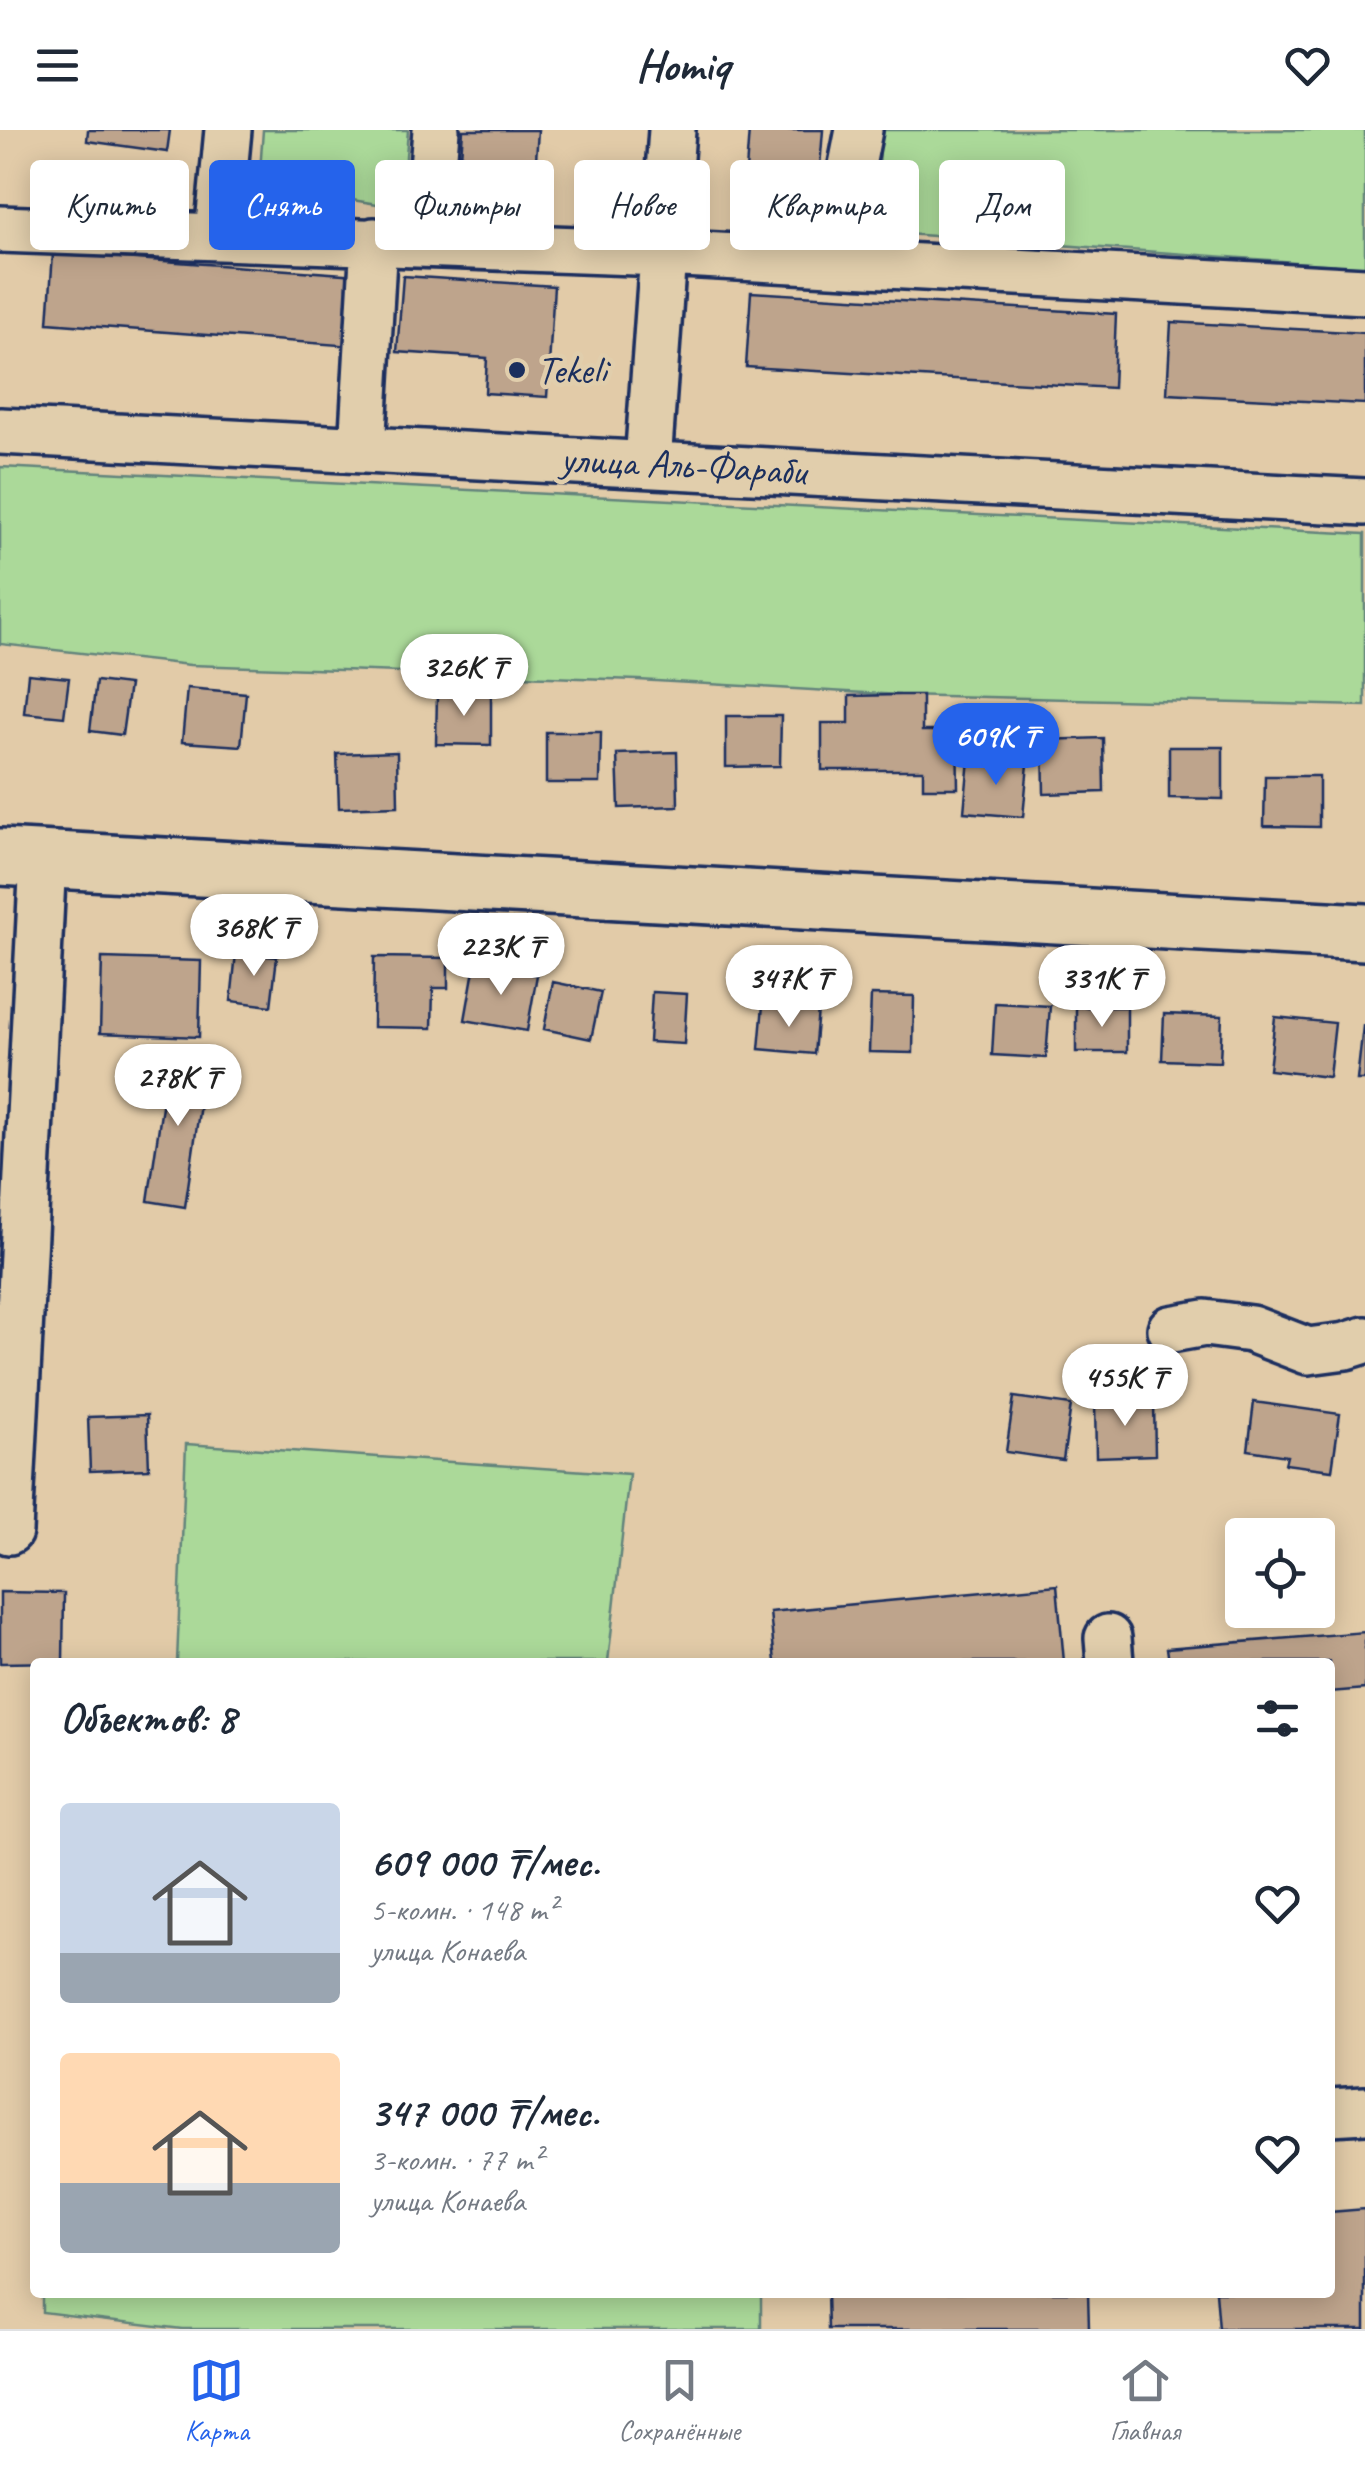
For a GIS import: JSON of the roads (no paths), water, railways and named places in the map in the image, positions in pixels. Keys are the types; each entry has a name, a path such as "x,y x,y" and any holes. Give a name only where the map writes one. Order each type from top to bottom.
{"main road":[{"path":"22,858 1365,932"}],"street":[{"path":"225,160 228,130"},
{"path":"434,160 436,130"},
{"path":"648,463 672,130"},
{"path":"833,262 859,130"},
{"path":"0,229 209,235"},
{"path":"355,240 374,241 362,449"},
{"path":"554,249 1365,292"},
{"name":"улица Аль-Фараби","path":"0,432 1365,502"},
{"path":"9,1531 22,858"},
{"path":"1171,1329 1205,1323 1251,1329 1308,1350 1365,1340"},
{"path":"1335,2112 1365,2110"}],"place":[{"name":"Tekeli","path":"517,370"}]}
